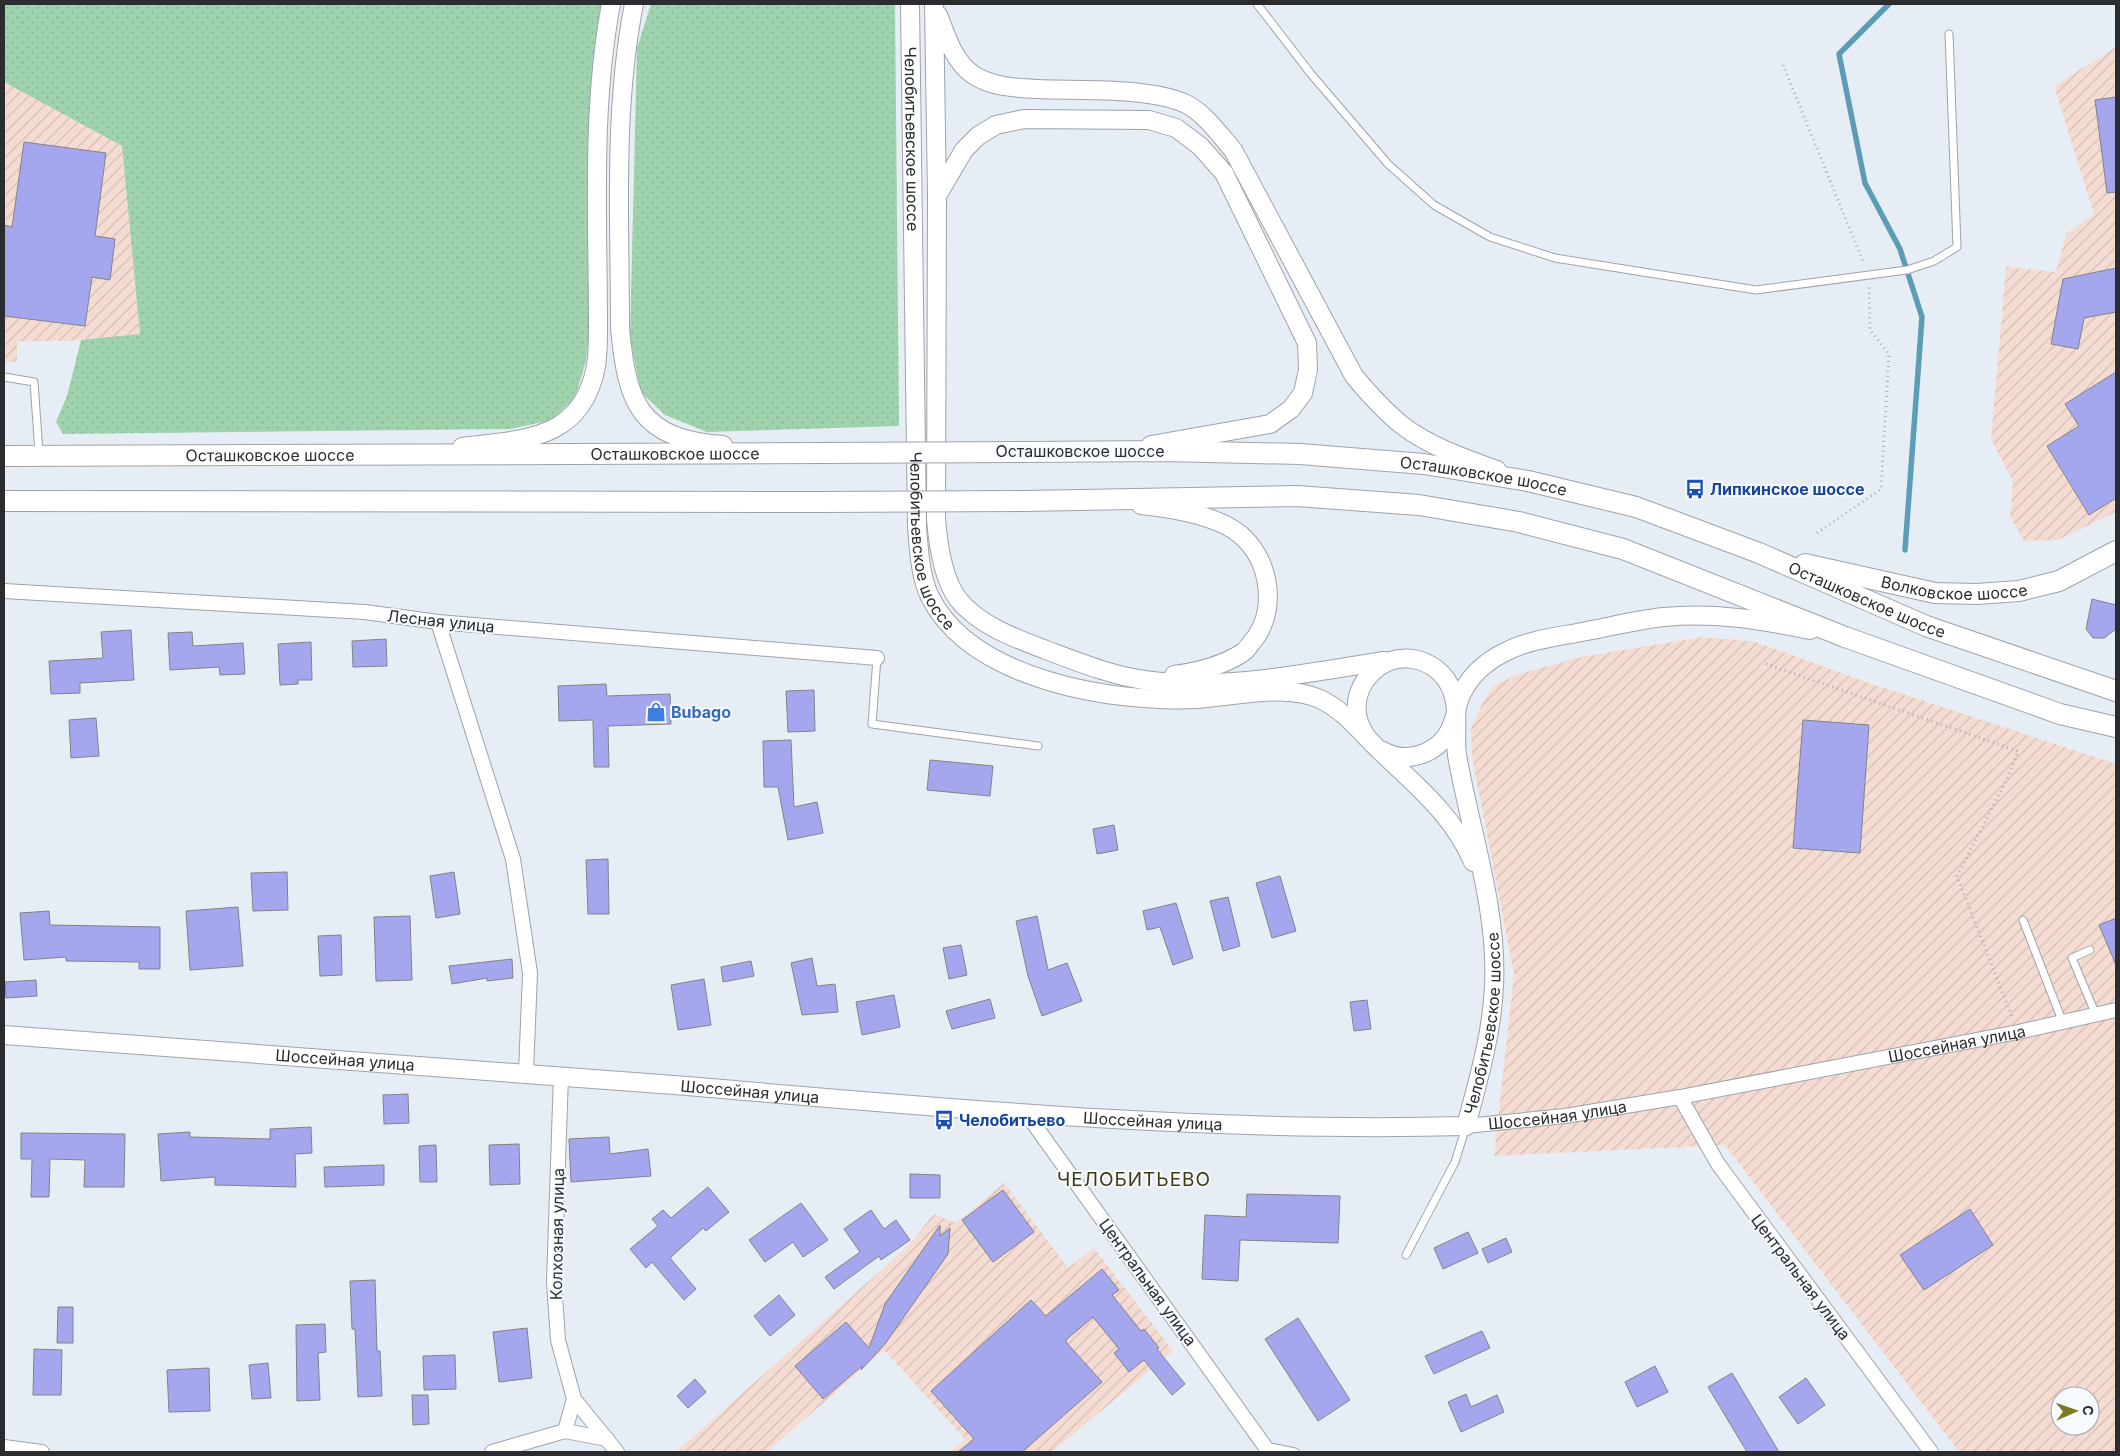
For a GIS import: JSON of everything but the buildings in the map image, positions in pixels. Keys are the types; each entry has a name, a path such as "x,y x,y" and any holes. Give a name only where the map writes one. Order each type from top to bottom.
{"main road":[{"name":"Осташковское шоссе","path":"4,456 1095,451 1300,454 1424,464 1528,481 1636,506 1759,553 1926,626 2116,692"},
{"path":"4,501 821,502 1025,501 1297,496 1419,505 1519,522 1622,549 1845,637 2116,733"},
{"name":"Волковское шоссе","path":"1759,553 1935,593 1977,594 2019,591 2059,581 2116,552"},
{"path":"2060,714 2116,727"}],"street":[{"path":"405,454 529,438 558,428 576,413 589,391 596,365 598,328 600,86 604,40 611,4"},
{"path":"634,4 626,43 622,79 620,151 620,328 623,361 629,389 639,409 656,426 678,438 703,444 821,453"},
{"name":"Челобитьевское шоссе","path":"910,4 917,527 921,568 929,596 944,620 964,639 990,656 1023,672 1068,686 1155,700 1294,692 1319,699 1345,716 1433,801 1457,831 1475,867 1490,920"},
{"path":"934,5 953,52 971,73 994,85 1018,89 1154,94 1185,104 1211,123 1233,150 1354,376 1378,404 1404,426 1435,445 1484,466 1528,481"},
{"name":"Челобитьевское шоссе","path":"934,5 937,197 936,520 938,543 946,573 958,598 973,613 1025,642 1094,668 1142,680 1208,684 1402,658 1414,659 1436,668 1452,690 1457,754 1490,920 1494,965 1492,1008 1483,1063 1466,1126"},
{"path":"937,197 964,150 978,136 996,125 1024,119 1149,120 1176,128 1200,146 1224,173 1307,343 1308,370 1303,393 1291,409 1270,424 1165,443 1095,451"},
{"path":"1088,500 1149,506 1177,511 1226,525 1244,538 1260,560 1268,584 1267,612 1258,636 1244,652 1208,668 1167,676 1122,673 1094,668"},
{"name":"Лесная улица","path":"4,591 365,612 438,622 878,658"},
{"path":"1455,712 1461,694 1471,677 1506,651 1535,641 1664,617 1712,615 1759,619 1845,637"},
{"path":"438,622 513,859 530,973 526,1073"},
{"name":"Челобитьевское шоссе","path":"1402,658 1389,661 1378,667 1362,685 1358,698 1357,713 1360,725 1372,743 1387,754 1402,757 1424,754 1437,746 1446,737 1453,722 1455,712"},
{"name":"Шоссейная улица","path":"4,1035 561,1075 1026,1113 1295,1128 1368,1129 1466,1126 1565,1116 1680,1097 2018,1032 2116,1010"},
{"name":"Колхозная улица","path":"561,1075 554,1282 558,1340 574,1399 617,1452"},
{"name":"Центральная улица","path":"1680,1097 1718,1164 1931,1452"},
{"name":"Центральная улица","path":"1026,1113 1268,1449"},
{"path":"565,1431 574,1399"},
{"path":"492,1452 565,1431 607,1439"},
{"path":"4,1447 42,1452"}],"lane":[{"path":"1257,4 1311,74 1388,164 1434,205 1490,237 1555,258 1756,290 1907,270 1934,261 1957,247 1949,34"},
{"path":"4,377 34,382 40,456"},
{"path":"878,658 872,724 1038,746"},
{"path":"2023,920 2063,1023"},
{"path":"2090,950 2072,958 2096,1015"},
{"path":"1406,1255 1455,1162 1466,1126"},
{"path":"1268,1449 1295,1452"}],"path":[{"path":"1783,65 1868,275 1870,330 1889,354 1881,489 1817,533"},
{"path":"1766,664 2018,751 2007,780 1957,876 2018,1032"}],"shaded area":[{"path":"2116,47 2116,512 2058,540 2024,541 2010,517 2013,481 1991,439 2006,267 2056,272 2066,234 2094,214 2054,86"},
{"path":"4,82 122,146 140,335 67,341 17,341 17,362 4,362"},
{"path":"1702,637 1756,642 1866,682 2116,764 2116,1452 1959,1452 1725,1145 1494,1156 1514,974 1472,757 1471,729 1481,706 1493,686 1516,675 1581,657"},
{"path":"1004,1183 1068,1268 1094,1248 1173,1351 1052,1452 950,1452 965,1439 884,1350 767,1452 676,1452 905,1249 934,1214 956,1223"}],"green space":[{"path":"4,4 605,4 592,77 589,161 590,325 586,361 575,398 552,420 510,429 63,434 56,422 67,396 81,340 140,334 122,146 4,82"},
{"path":"651,4 895,4 899,426 707,432 665,415 641,392 630,338 637,48"}],"waterway":[{"path":"1889,4 1839,54 1865,183 1900,249 1922,317 1905,550"}],"place":[{"name":"Липкинское шоссе","path":"1695,489"},
{"name":"Bubago","path":"656,712"},
{"name":"Челобитьево","path":"944,1120"}],"district":[{"name":"ЧЕЛОБИТЬЕВО","path":"1134,1179"}]}
